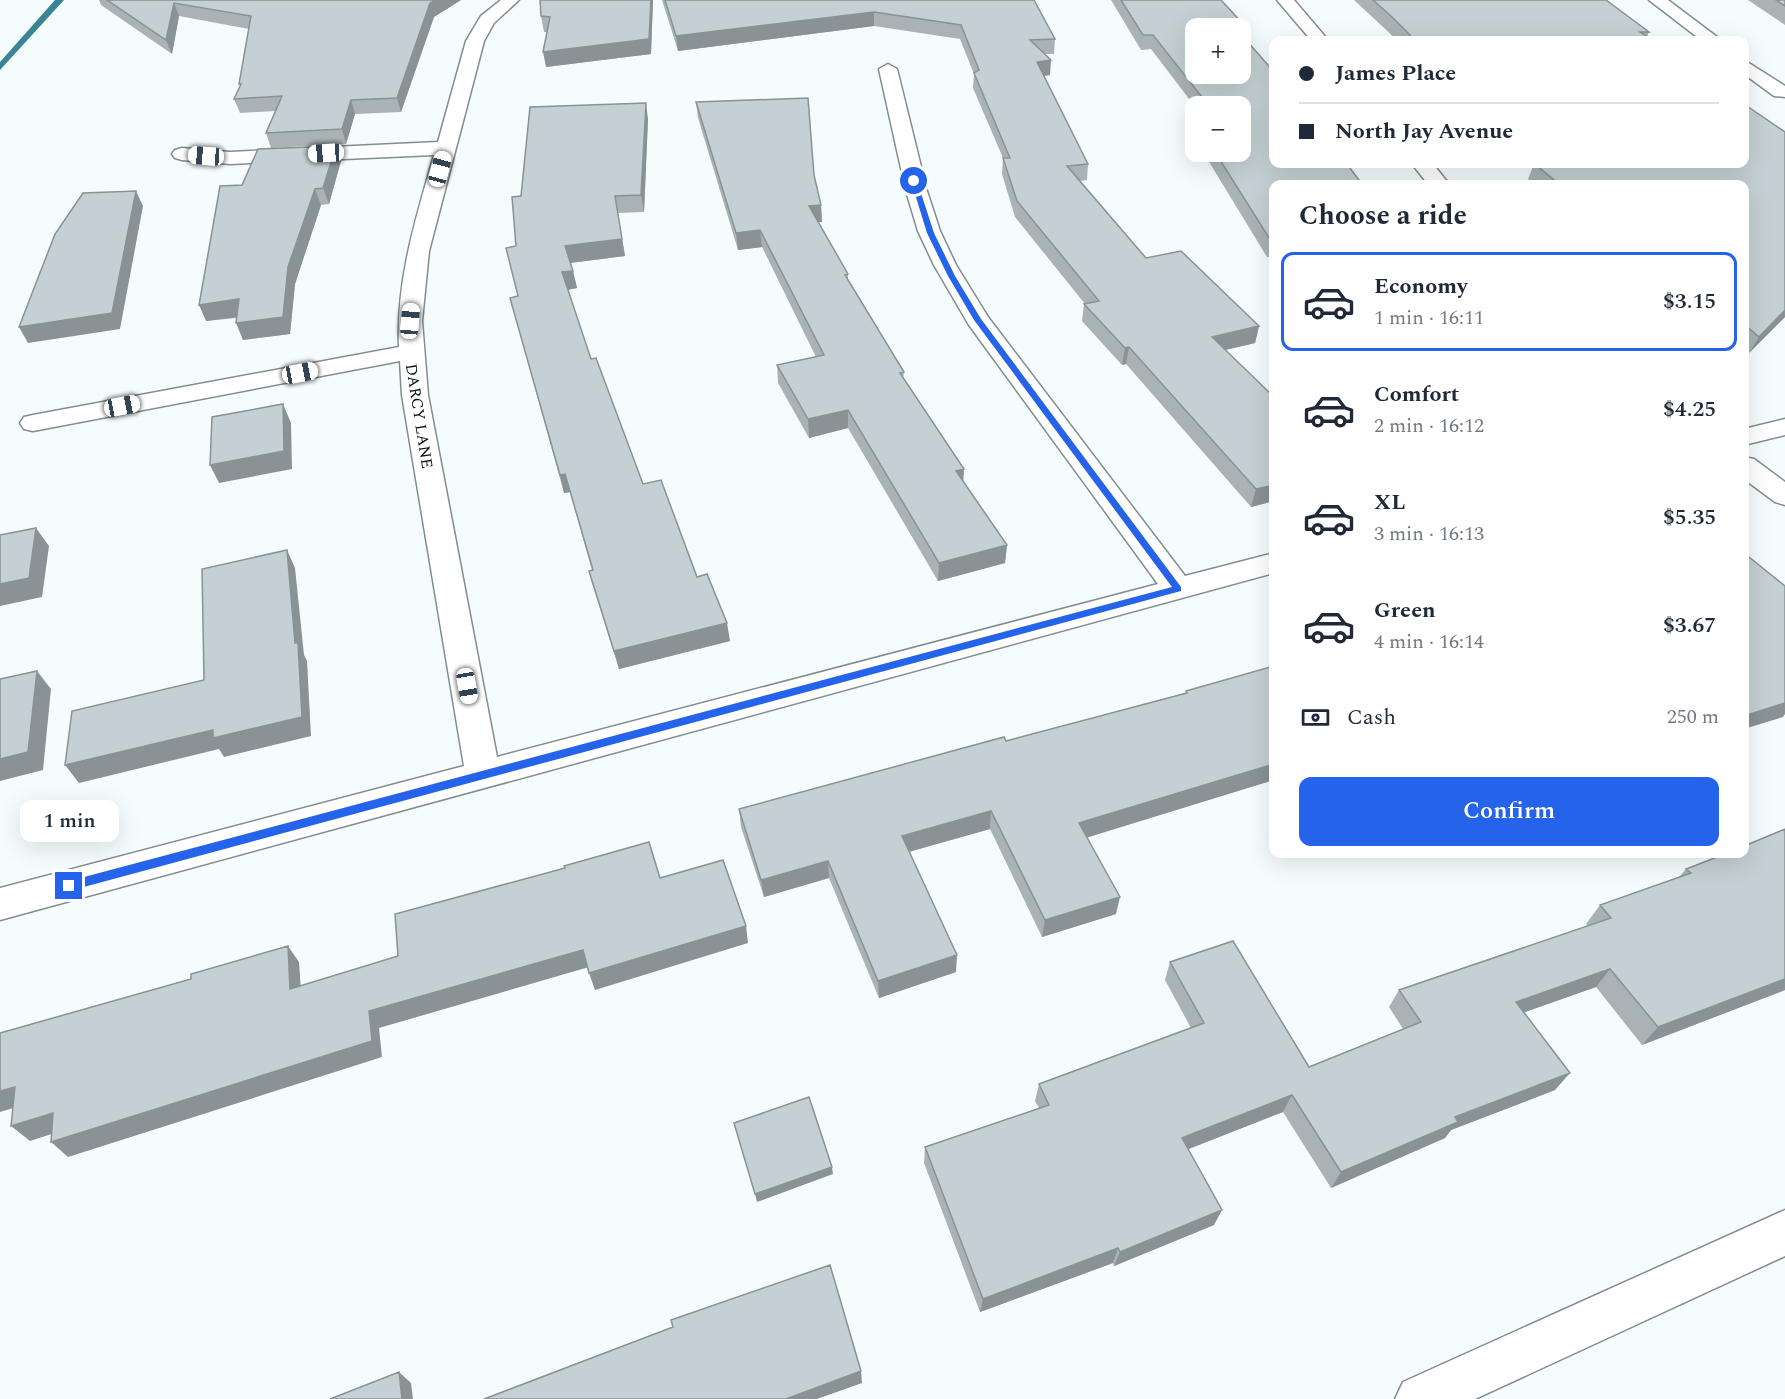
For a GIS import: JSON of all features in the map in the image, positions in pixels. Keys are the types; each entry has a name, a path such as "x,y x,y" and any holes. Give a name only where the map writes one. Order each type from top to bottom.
{"street":[{"name":"DARCY LANE","path":"483,775 415,395 410,321 418,251 475,41 487,20 507,0"},
{"path":"1285,0 1316,36"},
{"path":"1657,0 1706,36"},
{"path":"1749,68 1783,92"},
{"path":"888,69 918,198 930,233 951,276 978,320 1178,589"},
{"path":"1754,93 1783,92"},
{"path":"182,154 230,158 445,148"},
{"path":"1425,168 1436,180"},
{"path":"33,423 411,352"},
{"path":"1749,436 1785,427"},
{"path":"1749,469 1785,496"},
{"path":"0,904 1269,564"},
{"path":"1420,1399 1785,1233"}],"building":[{"path":"107,0 436,0 430,3 397,98 351,100 342,129 266,133 282,96 234,99 241,84 239,84 251,16 174,3 166,40"},
{"path":"540,0 651,0 649,39 543,52 550,17 541,16"},
{"path":"665,0 1034,0 1055,39 1030,40 1051,60 1037,62 1088,164 1067,166 1146,258 1181,251 1259,326 1212,337 1269,392 1269,486 1256,489 1129,347 1125,348 1084,304 1099,301 1017,201 1003,158 1010,158 974,73 979,70 961,25 874,12 676,36"},
{"path":"1121,0 1221,0 1238,18 1185,18 1185,76 1153,35 1143,35"},
{"path":"1373,0 1606,0 1649,32 1640,32 1646,36 1411,36"},
{"path":"1776,0 1785,0 1785,6"},
{"path":"1251,46 1269,66 1269,168 1350,168 1359,180 1269,180 1269,238 1221,162 1251,162 1251,96 1201,96 1192,84 1251,84"},
{"path":"808,98 814,175 821,205 809,206 848,274 845,275 904,372 900,373 964,469 956,471 1007,545 939,563 848,410 808,419 777,365 824,355 760,230 736,233 696,102"},
{"path":"646,103 641,195 615,196 622,239 565,246 573,271 562,272 591,359 596,358 643,484 661,480 697,577 707,574 727,623 614,651 589,571 593,570 565,474 560,475 510,298 518,296 506,248 516,246 512,197 521,196 530,107"},
{"path":"1749,107 1785,132 1785,310 1759,337 1749,328 1749,180 1554,180 1540,168 1749,168"},
{"path":"336,146 323,188 315,189 288,267 283,317 236,323 239,299 199,305 220,186 242,185 258,149"},
{"path":"136,191 112,313 19,327 55,234 83,193"},
{"path":"283,404 284,451 210,465 212,417"},
{"path":"36,528 29,578 0,584 0,535"},
{"path":"287,550 295,643 298,643 302,717 213,738 213,730 65,765 72,711 204,680 202,569"},
{"path":"1749,557 1785,586 1785,703 1749,714"},
{"path":"1269,667 1269,766 1079,823 1120,897 1045,920 991,811 902,836 957,955 878,981 828,861 761,880 739,809 1004,737 1006,741 1187,693 1186,691"},
{"path":"37,671 28,752 0,759 0,679"},
{"path":"1785,829 1785,979 1658,1027 1610,969 1516,1002 1570,1073 1455,1117 1458,1122 1341,1172 1292,1095 1182,1138 1222,1210 1120,1252 1118,1248 983,1299 925,1147 1049,1105 1039,1084 1204,1023 1170,962 1233,941 1309,1067 1421,1022 1399,990 1611,918 1600,905 1691,873 1686,869 1715,858 1749,858 1749,844"},
{"path":"649,842 660,878 723,860 746,926 589,973 583,950 369,1011 372,1041 51,1142 53,1113 11,1126 15,1087 0,1091 0,1033 191,979 191,974 288,946 290,989 398,956 395,914 565,868 564,866"},
{"path":"809,1097 832,1167 755,1194 734,1123"},
{"path":"830,1265 861,1371 786,1399 484,1399 673,1327 671,1320"},
{"path":"399,1372 402,1399 330,1399"}],"waterway":[{"path":"0,67 60,0"}],"route":[{"path":"69,886 1178,589 978,320 951,276 930,233 914,181"}]}
